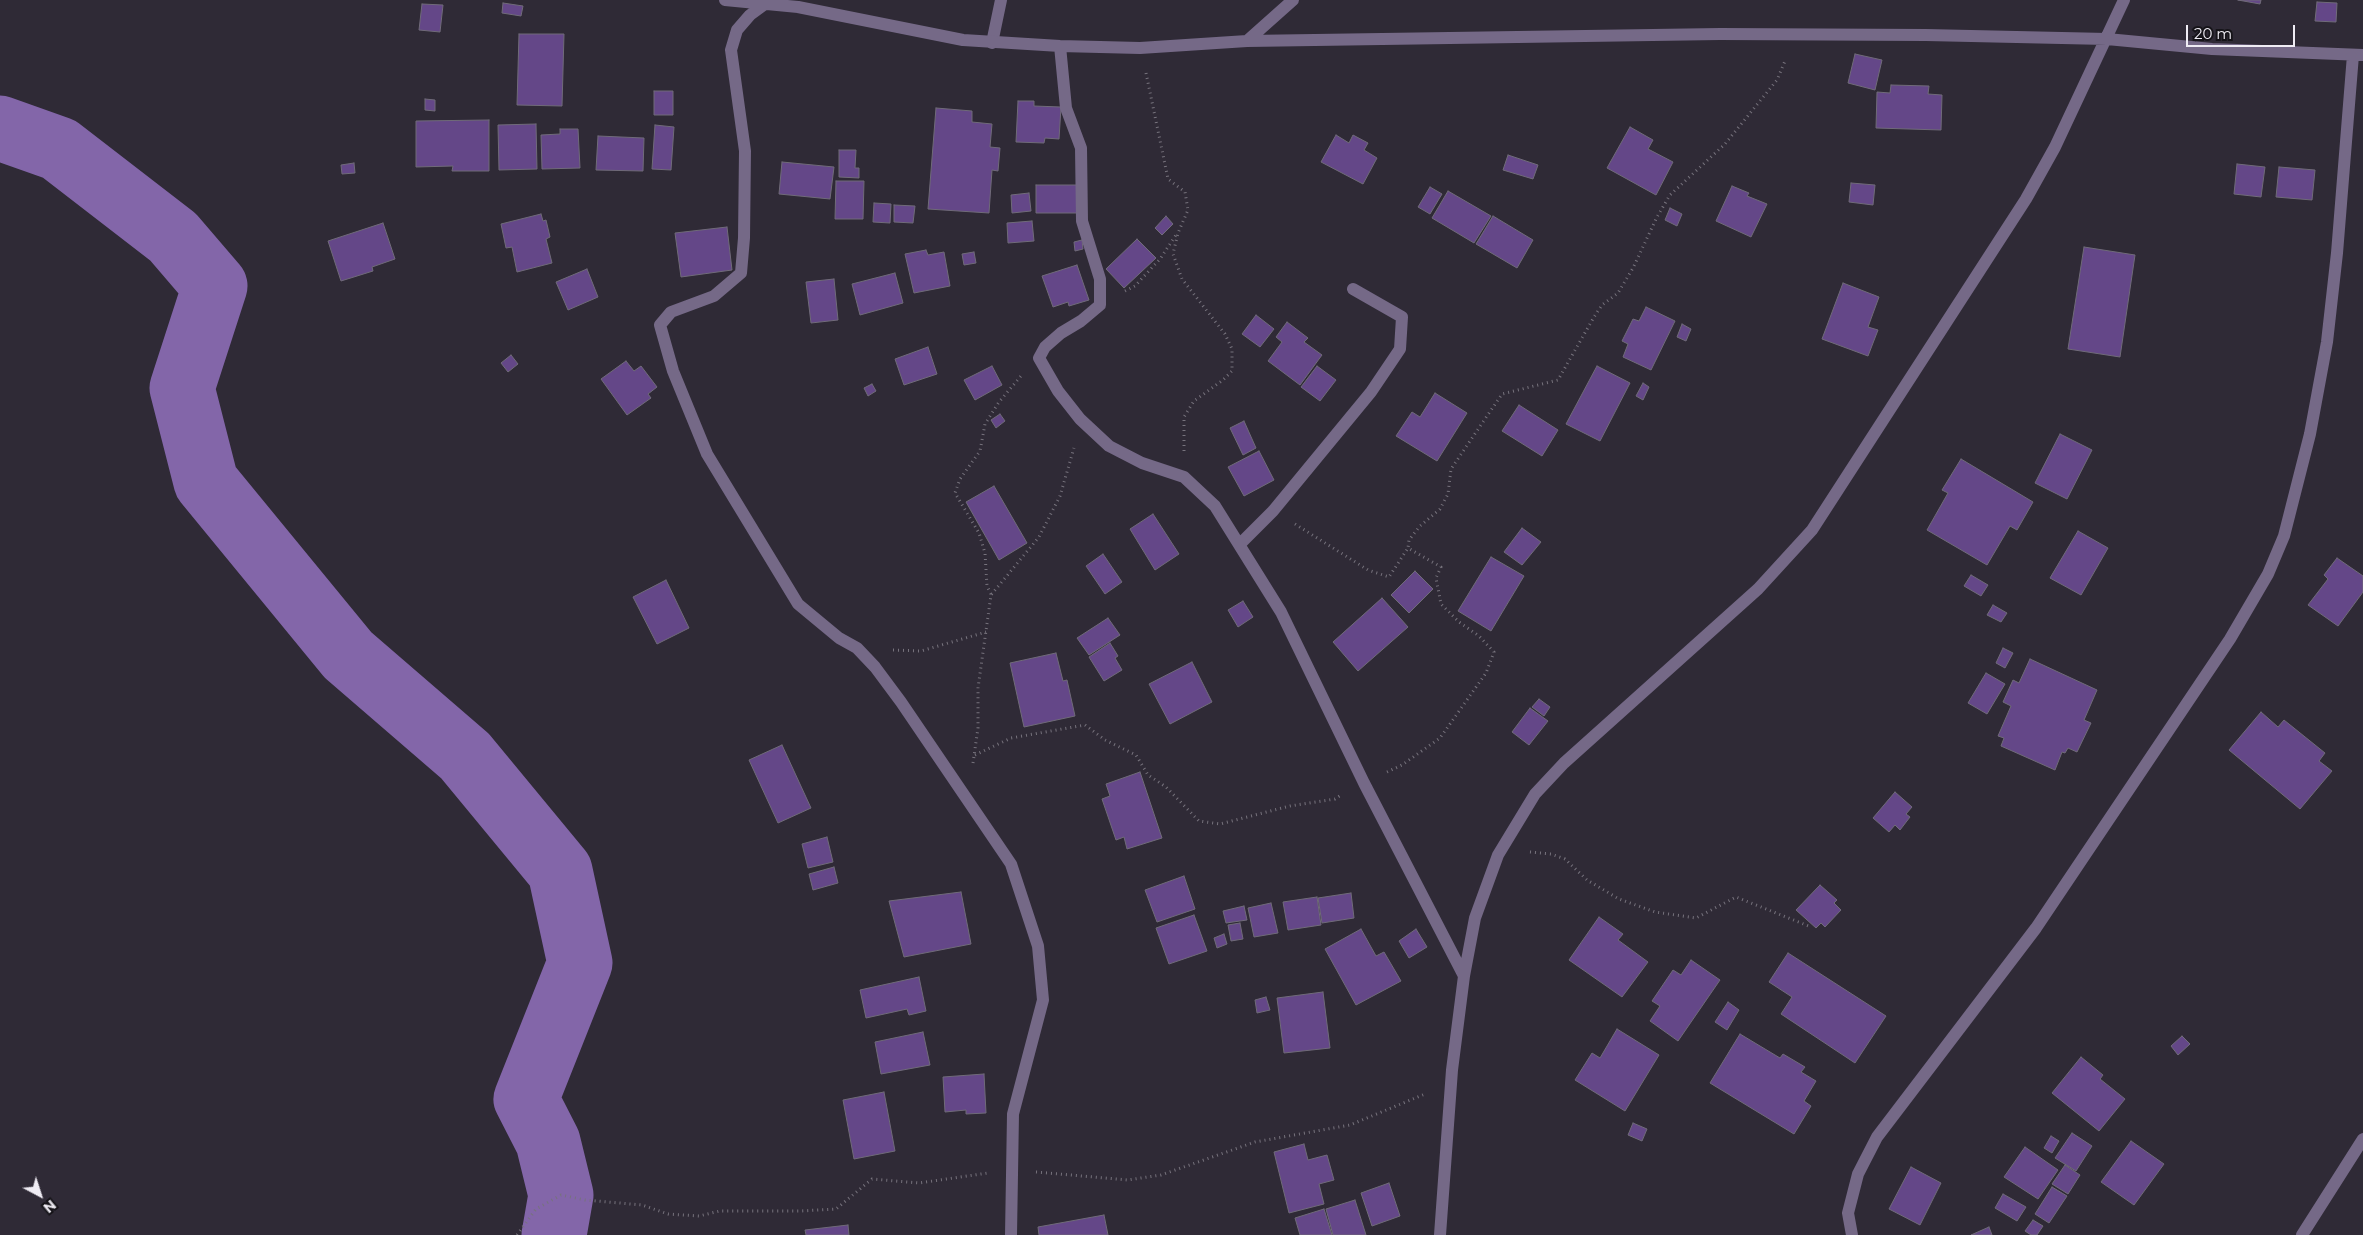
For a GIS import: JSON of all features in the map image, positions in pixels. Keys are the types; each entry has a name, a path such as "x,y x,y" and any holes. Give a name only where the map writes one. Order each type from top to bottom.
{"street":[{"path":"725,0 798,8 964,40 1060,46 1140,48 1247,41 1720,34 2107,38 2212,49 2358,55 2327,342 2310,434 2284,536 2268,574 2230,639 2036,928 1877,1137 1858,1174 1848,1213 1852,1235"},
{"path":"992,43 1001,0"},
{"path":"1247,41 1293,0"},
{"path":"1440,1235 1452,1070 1464,976 1475,918 1498,855 1534,794 1564,762 1758,589 1812,530 2026,199 2055,147 2124,0"},
{"path":"765,4 750,15 737,30 731,50 745,152 744,238 741,273 714,296 671,312 660,325 673,370 707,454 798,604 839,638 857,648 875,668 1011,864 1038,946 1043,1000 1013,1114 1011,1235"},
{"path":"1060,46 1066,108 1081,148 1082,221 1100,279 1100,305 1081,321 1061,333 1045,348 1039,358 1058,392 1080,419 1109,446 1142,463 1184,477 1215,506 1281,612 1364,783 1464,976"},
{"path":"1240,544 1273,511 1371,392 1400,349 1402,317 1353,289"},
{"path":"2302,1235 2363,1139"}],"path":[{"path":"1273,511 1368,570 1390,576 1408,548 1409,540 1440,509 1448,494 1451,469 1502,394 1558,380 1602,305 1618,293 1670,195 1725,144 1748,117 1777,80 1796,35"},
{"path":"1140,48 1168,180 1185,192 1188,210 1178,233 1173,254 1182,279 1225,334 1232,350 1232,371 1194,401 1184,417 1184,477"},
{"path":"1100,305 1135,286 1160,259 1178,233"},
{"path":"963,795 975,755 978,728 978,688 991,595 988,586 985,553 979,533 955,493 960,479 980,451 985,424 998,402 1039,358"},
{"path":"991,595 1035,543 1052,514 1073,455 1080,419"},
{"path":"975,755 1011,738 1085,725 1105,740 1136,755 1148,775 1166,787 1199,821 1220,824 1290,806 1335,798 1402,766 1440,738 1486,673 1494,652 1480,636 1459,622 1440,604 1436,578 1441,567 1408,548"},
{"path":"891,650 921,651 986,632"},
{"path":"1498,855 1525,852 1551,854 1565,859 1587,880 1619,899 1655,912 1696,918 1736,897 1811,927"},
{"path":"517,1235 536,1209 561,1195 585,1200"}],"building":[{"path":"2238,0 2261,0 2260,4"},
{"path":"2317,2 2337,3 2336,22 2315,21"},
{"path":"503,3 523,6 521,16 502,13"},
{"path":"422,4 443,5 440,32 419,30"},
{"path":"519,34 564,34 562,106 517,105"},
{"path":"1855,54 1882,60 1875,90 1848,83"},
{"path":"1891,85 1929,86 1928,94 1942,95 1941,130 1876,128 1877,92 1890,93"},
{"path":"654,91 673,91 673,115 654,115"},
{"path":"425,99 435,100 435,111 425,110"},
{"path":"1018,101 1034,101 1034,106 1061,107 1059,139 1045,138 1044,143 1016,142"},
{"path":"936,108 972,111 972,122 992,124 990,147 1000,148 998,171 992,170 989,213 928,209"},
{"path":"489,120 489,171 452,171 453,166 416,167 416,121"},
{"path":"536,124 537,169 499,170 498,125"},
{"path":"655,125 674,127 671,170 652,169"},
{"path":"1630,127 1653,140 1648,149 1673,162 1656,195 1607,168"},
{"path":"560,129 578,129 580,168 542,169 541,135 560,134"},
{"path":"1336,135 1349,143 1353,135 1368,143 1364,150 1377,158 1363,184 1321,162"},
{"path":"598,136 644,138 643,171 596,170"},
{"path":"839,150 856,150 855,168 859,168 859,178 839,177"},
{"path":"1508,155 1538,165 1533,179 1503,170"},
{"path":"782,162 834,167 830,199 779,194"},
{"path":"354,163 355,173 342,174 341,165"},
{"path":"2237,164 2265,167 2261,197 2234,194"},
{"path":"2279,167 2315,170 2312,200 2276,197"},
{"path":"836,181 864,181 863,219 835,219"},
{"path":"1851,183 1875,185 1873,205 1849,202"},
{"path":"1036,185 1077,185 1077,213 1036,213"},
{"path":"1732,186 1749,193 1747,196 1767,204 1751,237 1716,221"},
{"path":"1430,187 1442,194 1430,214 1418,207"},
{"path":"1448,191 1491,216 1474,243 1432,218"},
{"path":"1029,193 1031,211 1012,213 1011,195"},
{"path":"874,203 891,204 890,223 873,222"},
{"path":"894,205 915,206 913,223 894,222"},
{"path":"1670,208 1682,214 1677,226 1665,220"},
{"path":"541,214 543,221 546,220 550,237 546,239 552,263 517,272 512,247 506,248 501,224"},
{"path":"1166,216 1173,224 1162,235 1155,228"},
{"path":"1493,216 1533,240 1517,268 1476,244"},
{"path":"1032,221 1034,241 1008,243 1007,223"},
{"path":"383,223 395,259 372,267 373,271 341,281 328,241"},
{"path":"727,227 732,270 681,277 675,233"},
{"path":"1137,239 1156,258 1124,288 1106,269"},
{"path":"1082,240 1083,249 1075,251 1074,242"},
{"path":"2084,247 2135,255 2120,357 2068,349"},
{"path":"926,250 928,255 944,252 950,286 914,293 905,254"},
{"path":"974,252 976,263 964,265 962,254"},
{"path":"1077,265 1089,300 1069,306 1068,302 1053,307 1042,276"},
{"path":"587,269 598,297 568,310 556,282"},
{"path":"895,273 903,303 860,315 852,284"},
{"path":"834,279 838,320 811,323 806,282"},
{"path":"1843,283 1879,297 1868,327 1878,330 1868,356 1822,339"},
{"path":"1646,307 1675,321 1651,370 1623,357 1628,344 1622,341 1633,319 1639,321"},
{"path":"1256,315 1274,329 1260,347 1242,334"},
{"path":"1287,322 1308,338 1304,342 1322,355 1300,385 1268,361 1282,342 1276,337"},
{"path":"1682,324 1691,329 1686,341 1677,337"},
{"path":"928,347 937,374 904,385 895,359"},
{"path":"511,355 518,364 508,372 501,363"},
{"path":"626,361 634,371 641,366 657,387 648,394 651,398 627,415 601,379"},
{"path":"992,366 1002,385 975,400 964,380"},
{"path":"1317,366 1336,380 1320,401 1301,387"},
{"path":"1597,366 1630,383 1600,441 1566,424"},
{"path":"1643,383 1649,387 1643,400 1636,396"},
{"path":"872,384 876,391 868,396 864,388"},
{"path":"1435,393 1467,413 1437,461 1396,436 1412,412 1420,417"},
{"path":"1519,405 1558,430 1542,456 1502,431"},
{"path":"1000,414 1005,421 996,428 991,420"},
{"path":"1244,421 1256,448 1243,455 1230,428"},
{"path":"2060,434 2092,450 2067,499 2035,483"},
{"path":"1259,451 1274,480 1244,496 1228,467"},
{"path":"1961,459 2033,502 2017,530 2010,526 1987,565 1927,530 1948,493 1942,490"},
{"path":"994,486 1027,543 999,560 966,502"},
{"path":"1153,514 1179,554 1155,570 1130,529"},
{"path":"1522,528 1541,542 1522,565 1504,552"},
{"path":"2078,531 2108,548 2081,595 2050,578"},
{"path":"1103,554 1122,582 1105,594 1086,566"},
{"path":"1491,557 1524,576 1491,631 1458,611"},
{"path":"2337,558 2363,576 2363,592 2338,626 2308,605 2328,579 2324,575"},
{"path":"1415,571 1433,589 1409,613 1391,595"},
{"path":"1971,575 1988,585 1981,596 1964,586"},
{"path":"666,580 689,628 657,644 633,597"},
{"path":"1382,598 1408,627 1358,671 1333,642"},
{"path":"1243,601 1253,617 1238,627 1228,610"},
{"path":"1993,605 2007,613 2001,622 1987,615"},
{"path":"1108,618 1120,635 1089,655 1077,638"},
{"path":"1110,643 1118,656 1115,658 1122,670 1104,681 1089,657"},
{"path":"2003,648 2013,653 2005,668 1996,663"},
{"path":"1056,653 1063,681 1067,680 1075,716 1024,727 1010,663"},
{"path":"2030,659 2097,690 2084,720 2091,723 2077,752 2068,748 2065,753 2062,752 2055,770 2001,746 2004,738 1998,736 2011,706 2003,702 2013,680 2019,683"},
{"path":"1192,662 1212,702 1170,724 1149,684"},
{"path":"1986,673 2005,684 1987,714 1968,703"},
{"path":"1539,699 1550,707 1544,716 1532,707"},
{"path":"1530,708 1548,721 1529,745 1512,732"},
{"path":"2261,712 2278,727 2284,720 2325,753 2319,761 2332,771 2300,809 2229,750"},
{"path":"782,745 811,808 778,823 749,760"},
{"path":"1140,772 1162,838 1127,849 1124,837 1116,840 1102,799 1110,796 1106,784"},
{"path":"1895,792 1912,807 1906,814 1910,817 1900,830 1895,825 1889,832 1873,818"},
{"path":"827,837 833,862 808,868 802,844"},
{"path":"834,867 838,883 813,890 809,874"},
{"path":"1184,876 1195,909 1157,922 1145,890"},
{"path":"1820,885 1837,900 1834,903 1841,910 1825,927 1821,923 1816,928 1796,910"},
{"path":"961,892 971,944 904,957 889,901"},
{"path":"1351,893 1354,918 1322,923 1318,898"},
{"path":"1317,897 1321,925 1288,930 1283,902"},
{"path":"1271,903 1278,933 1254,937 1248,908"},
{"path":"1244,906 1247,920 1226,923 1223,911"},
{"path":"1194,915 1207,951 1169,964 1156,928"},
{"path":"1599,917 1623,934 1618,940 1648,962 1622,997 1569,960"},
{"path":"1240,923 1243,939 1231,941 1228,925"},
{"path":"1361,929 1376,956 1384,952 1401,981 1356,1005 1325,949"},
{"path":"1416,929 1427,947 1409,958 1399,941"},
{"path":"1224,934 1227,944 1217,948 1214,938"},
{"path":"1788,953 1886,1016 1855,1063 1781,1014 1792,997 1769,982"},
{"path":"1691,960 1720,980 1678,1041 1650,1021 1660,1006 1652,1001 1673,970 1681,975"},
{"path":"919,977 926,1011 909,1015 907,1009 866,1018 860,990"},
{"path":"1323,992 1330,1048 1284,1053 1277,998"},
{"path":"1266,997 1270,1010 1257,1013 1255,1000"},
{"path":"1728,1002 1739,1010 1727,1030 1715,1022"},
{"path":"1617,1029 1659,1055 1625,1111 1575,1080 1592,1053 1600,1058"},
{"path":"923,1032 930,1065 881,1074 875,1042"},
{"path":"1740,1034 1780,1058 1783,1054 1805,1067 1801,1072 1816,1081 1804,1101 1811,1106 1794,1134 1710,1083"},
{"path":"2182,1036 2190,1044 2178,1055 2171,1046"},
{"path":"2081,1057 2103,1075 2100,1079 2125,1099 2099,1131 2052,1093"},
{"path":"984,1074 986,1113 966,1114 966,1110 945,1112 943,1077"},
{"path":"884,1092 895,1151 854,1159 843,1100"},
{"path":"1633,1123 1647,1129 1642,1141 1628,1135"},
{"path":"2072,1133 2092,1146 2076,1171 2055,1158"},
{"path":"2051,1136 2059,1141 2052,1153 2044,1148"},
{"path":"2131,1141 2164,1164 2134,1205 2101,1182"},
{"path":"1304,1144 1308,1160 1327,1155 1334,1180 1319,1184 1324,1204 1289,1213 1274,1152"},
{"path":"2025,1147 2058,1170 2038,1199 2004,1177"},
{"path":"2065,1165 2080,1175 2068,1194 2052,1184"},
{"path":"1911,1167 1941,1183 1920,1225 1889,1209"},
{"path":"1389,1183 1400,1216 1372,1226 1361,1193"},
{"path":"2052,1187 2067,1196 2049,1223 2035,1214"},
{"path":"2003,1194 2026,1207 2017,1221 1995,1208"},
{"path":"1355,1200 1366,1235 1333,1235 1326,1209"},
{"path":"1324,1209 1332,1235 1300,1235 1295,1218"},
{"path":"1104,1215 1108,1235 1039,1235 1038,1227"},
{"path":"2033,1220 2043,1226 2037,1235 2031,1235 2025,1231"},
{"path":"848,1225 849,1235 806,1235 805,1230"},
{"path":"1989,1227 1992,1235 1971,1235"}],"waterway":[{"path":"0,128 59,149 173,237 215,286 182,388 206,482 348,655 465,756 560,871 580,963 526,1099 548,1142 561,1195 554,1235"}]}
